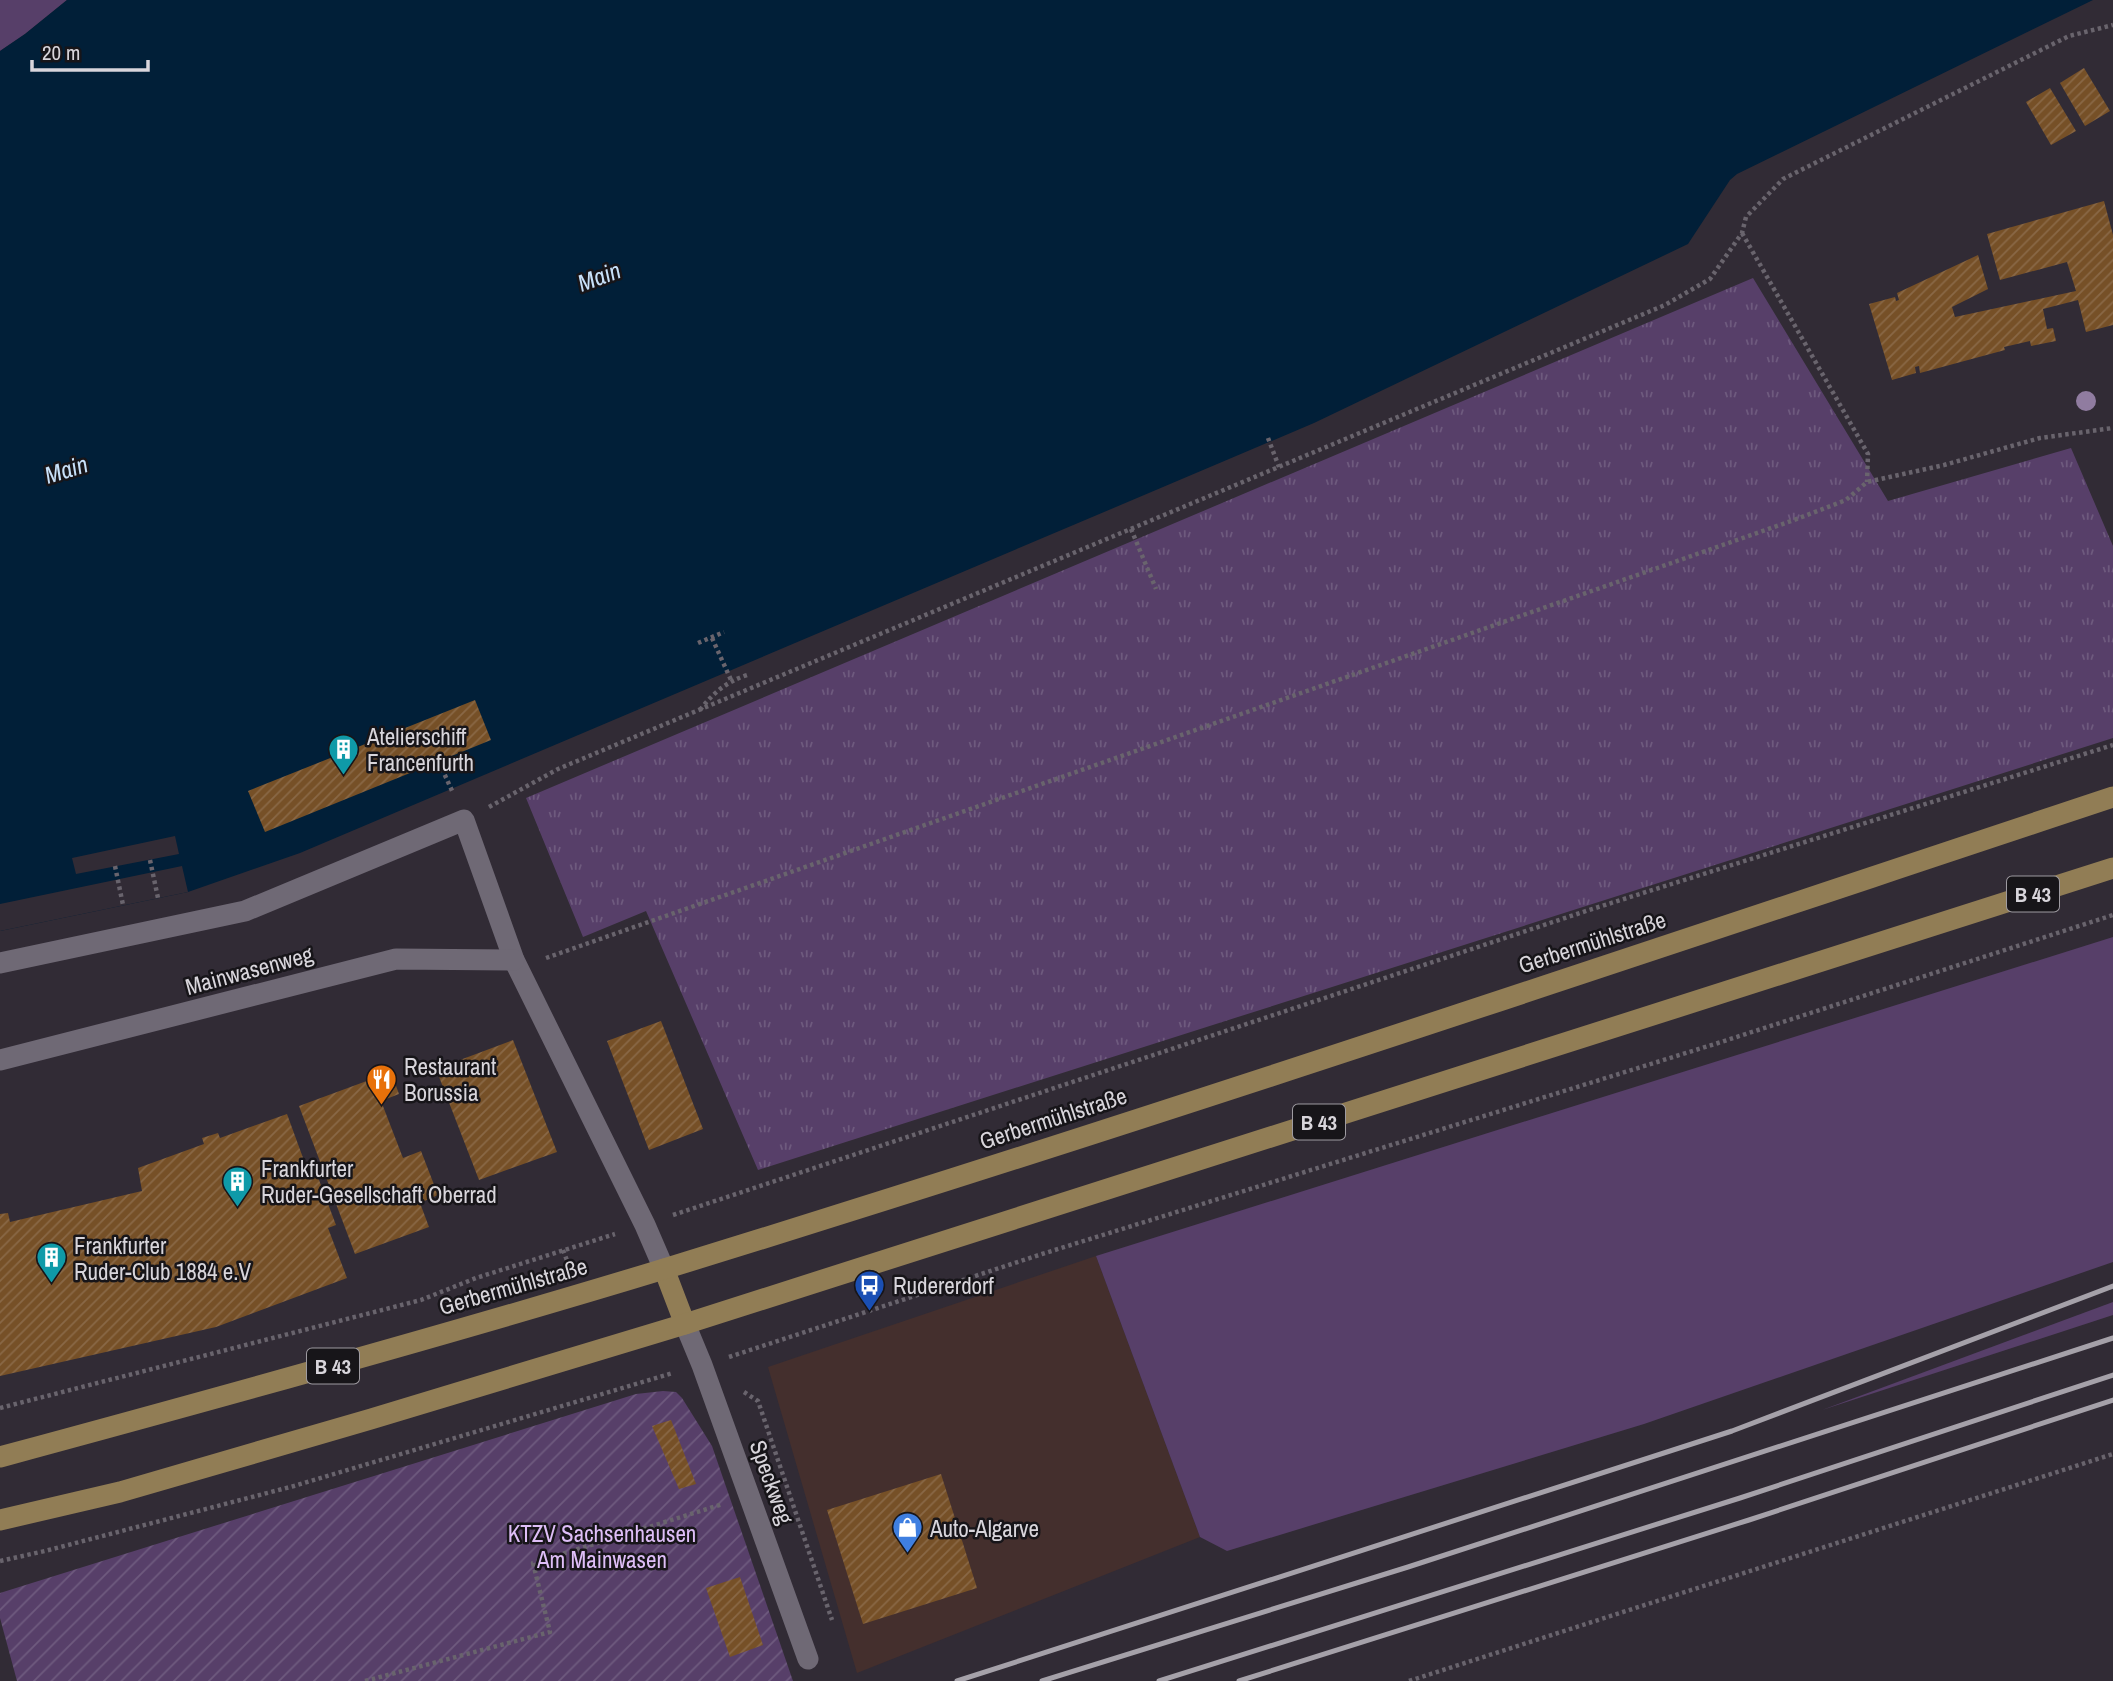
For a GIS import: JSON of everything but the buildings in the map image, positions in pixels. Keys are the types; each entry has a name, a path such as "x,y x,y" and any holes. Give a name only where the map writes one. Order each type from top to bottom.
{"main road":[{"name":"Gerbermühlstraße","path":"0,1457 299,1376 664,1269 1320,1060 2113,796"},
{"name":"B 43","path":"0,1520 120,1492 685,1324 2113,868"},
{"path":"664,1269 685,1324"}],"lane":[{"path":"0,963 245,911 464,820 514,960 645,1225 664,1269"},
{"name":"Mainwasenweg","path":"0,1060 396,959 514,960"},
{"name":"Speckweg","path":"685,1324 808,1659"}],"path":[{"path":"464,820 558,769 1665,305 1710,279 1742,233 1746,217 1783,179 2070,36 2113,25"},
{"path":"1742,233 1868,454 1867,482"},
{"path":"514,960 549,958 1781,525 1846,500 1867,482 1944,465 2040,438 2113,428"},
{"path":"1268,438 1279,467"},
{"path":"1131,529 1156,589"},
{"path":"698,643 724,632"},
{"path":"712,638 731,680"},
{"path":"699,710 731,680 747,675"},
{"path":"0,1408 421,1300 476,1278 645,1225 1589,910 2113,745"},
{"path":"150,860 158,899"},
{"path":"115,866 124,906"},
{"path":"0,1561 294,1486 794,1337 1042,1254 1731,1039 2113,915"},
{"path":"702,1365 758,1401 832,1620"},
{"path":"1409,1681 2113,1454"},
{"path":"365,1681 550,1632 533,1563 749,1496"}],"shaded area":[{"path":"1096,1256 1200,1537 857,1673 768,1367"}],"green space":[{"path":"0,0 67,0 0,51"},
{"path":"1753,278 1888,501 2071,448 2113,546 2113,738 758,1170 646,911 583,937 526,798"},
{"path":"2113,937 2113,1262 1644,1424 1227,1551 1200,1537 1096,1256"},
{"path":"2113,1302 2113,1315 1822,1410"},
{"name":"KTZV Sachsenhausen Am Mainwasen","path":"676,1392 682,1398 712,1446 793,1681 17,1681 0,1618 0,1593 636,1394"}],"water":[{"name":"Main","path":"67,0 2093,0 1737,174 1730,180 1688,244 1314,423 300,853 188,892 0,931 0,51"}],"pier":[{"path":"175,836 179,854 76,874 72,858"},
{"path":"182,866 188,892 0,931 0,904"}],"railway":[{"path":"957,1681 1732,1431 2113,1286"},
{"path":"1042,1681 1408,1567 2113,1338"},
{"path":"1159,1681 1740,1498 2113,1375"},
{"path":"1239,1681 1749,1520 2113,1400"}],"place":[{"name":"Atelierschiff Francenfurth","path":"344,776"},
{"name":"Restaurant Borussia","path":"381,1106"},
{"name":"Frankfurter Ruder-Gesellschaft Oberrad","path":"238,1208"},
{"name":"Frankfurter Ruder-Club 1884 e.V","path":"51,1285"},
{"name":"Rudererdorf","path":"870,1312"},
{"name":"Auto-Algarve","path":"907,1555"}]}
